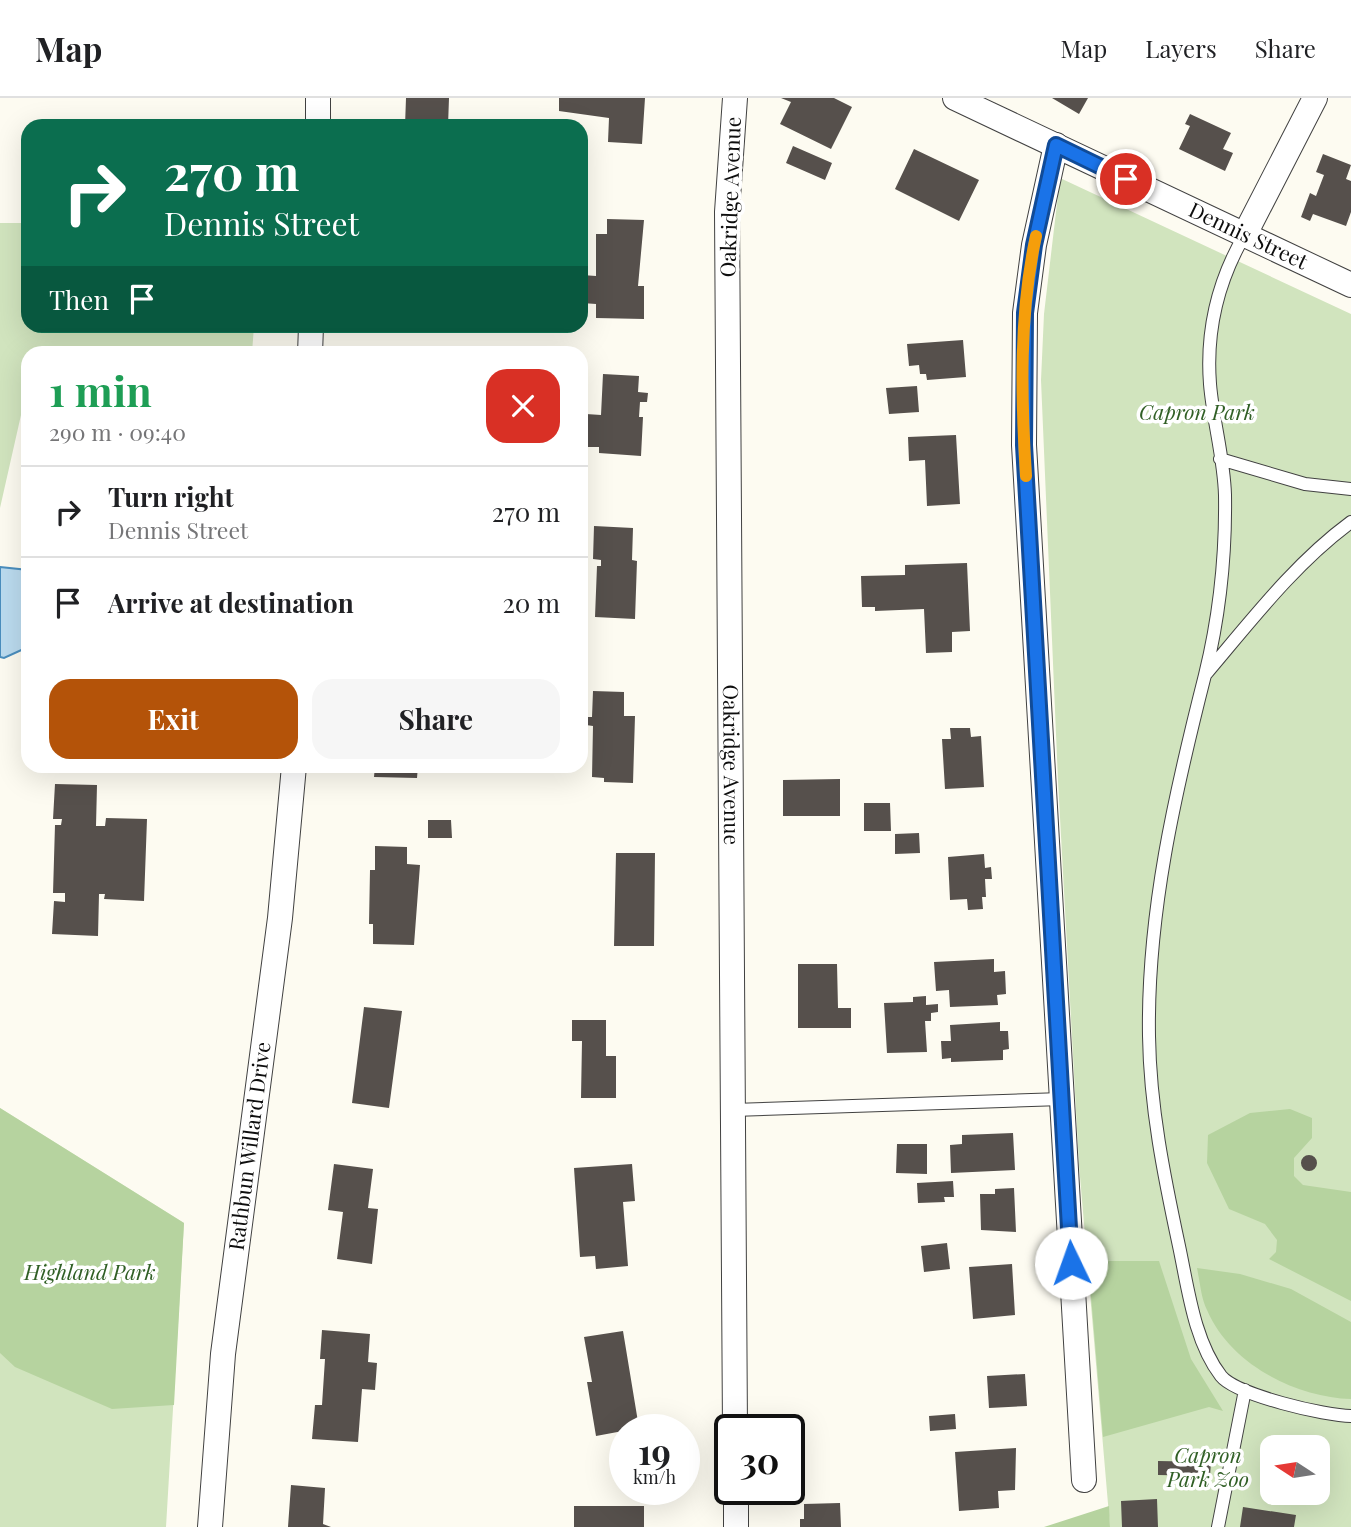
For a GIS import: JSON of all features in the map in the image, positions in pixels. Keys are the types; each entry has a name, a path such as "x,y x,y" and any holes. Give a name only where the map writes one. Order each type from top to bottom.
{"street":[{"path":"318,98 318,119"},
{"name":"Oakridge Avenue","path":"735,98 727,212 735,1414"},
{"name":"Dennis Street","path":"955,98 1351,285"},
{"path":"1244,236 1315,98"},
{"path":"1056,145 1034,245 1025,313 1024,445 1084,1480"},
{"name":"Rathbun Willard Drive","path":"210,1527 223,1354 279,918 293,773"},
{"path":"736,1505 736,1527"}],"lane":[{"path":"1244,236 1214,305 1210,382 1225,492 1219,618 1169,830 1153,925 1149,1036 1158,1145 1202,1344 1223,1378 1245,1390 1327,1416 1351,1416"},
{"path":"1220,459 1305,484 1351,489"},
{"path":"1205,675 1269,600 1333,535 1351,522"},
{"path":"733,1110 1062,1099"},
{"path":"1218,1527 1245,1390"}],"green space":[{"name":"Capron Park","path":"1060,178 1351,314 1351,1527 1110,1527 1079,1165 1058,781 1041,380 1044,314"},
{"path":"0,223 21,223 21,333 253,333 253,346 21,346 21,415 0,508"},
{"name":"Highland Park","path":"0,1108 184,1223 166,1527 0,1527"},
{"name":"Highland Park","path":"0,1108 184,1223 174,1405 112,1409 15,1367 0,1353"},
{"path":"1290,1109 1312,1118 1312,1138 1294,1158 1294,1176 1303,1185 1351,1192 1351,1301 1269,1259 1276,1252 1277,1240 1265,1224 1229,1209 1207,1163 1208,1135 1250,1113"},
{"path":"1088,1261 1159,1261 1191,1359 1223,1411 1209,1407 1103,1437"},
{"path":"1197,1268 1240,1274 1291,1289 1351,1322 1351,1399 1308,1392 1267,1374 1248,1361 1217,1329 1202,1295"},
{"path":"1109,1506 1110,1527 1044,1527"}],"water":[{"path":"0,567 21,569 21,650 4,658 0,657"}],"building":[{"path":"406,98 449,98 448,119 405,119"},
{"path":"559,98 645,98 642,144 608,142 609,118 559,111"},
{"path":"781,98 834,98 852,107 831,149 780,124 791,102"},
{"path":"1052,98 1088,98 1079,114"},
{"path":"1190,114 1231,133 1223,149 1233,153 1225,171 1179,149 1190,126 1185,124"},
{"path":"793,146 832,163 825,180 786,163"},
{"path":"914,149 979,180 959,221 895,189"},
{"path":"1323,154 1351,165 1346,179 1351,181 1351,212 1346,226 1313,214 1310,221 1301,217 1310,193 1316,196 1324,175 1316,172"},
{"path":"607,219 644,220 638,286 644,286 644,319 596,318 596,304 588,303 588,275 596,276 596,234 607,234"},
{"path":"963,340 966,377 927,380 926,374 920,374 919,365 909,366 907,344"},
{"path":"603,374 639,376 638,392 648,393 647,402 640,402 639,417 643,417 641,456 599,453 599,447 588,447 588,414 601,415"},
{"path":"917,386 919,412 889,414 886,388"},
{"path":"956,435 960,504 927,506 925,460 909,461 908,437"},
{"path":"594,526 633,528 632,560 637,561 635,619 595,617 597,566 601,566 601,560 593,559"},
{"path":"967,563 970,631 952,632 952,652 926,653 924,609 875,611 875,607 862,607 861,576 905,575 905,565"},
{"path":"593,691 624,692 624,716 635,716 633,783 604,782 604,778 592,777 593,726 588,725 588,717 592,717"},
{"path":"950,728 970,728 971,737 981,736 984,787 945,789 942,739 951,739"},
{"path":"374,773 417,773 417,778 374,777"},
{"path":"840,779 840,816 783,816 783,780"},
{"path":"55,784 97,785 96,826 105,826 106,818 147,819 144,901 104,899 105,894 99,894 98,936 52,934 54,901 65,902 65,893 53,893 55,825 61,825 62,819 53,819"},
{"path":"864,803 890,803 891,831 864,831"},
{"path":"428,820 451,820 452,838 428,838"},
{"path":"919,833 920,853 895,854 895,834"},
{"path":"375,846 407,847 407,864 420,865 414,945 373,944 373,924 369,924 370,870 375,870"},
{"path":"616,853 655,853 654,946 614,946"},
{"path":"984,854 985,868 991,867 992,879 985,879 986,897 982,897 983,909 968,910 967,899 950,900 948,857"},
{"path":"994,959 994,972 1005,971 1006,994 997,995 998,1005 950,1007 949,990 936,991 934,962"},
{"path":"798,964 837,964 838,1008 851,1008 851,1028 798,1028"},
{"path":"926,996 926,1005 938,1004 938,1012 931,1013 931,1021 925,1021 927,1052 887,1053 884,1003 913,1002 913,997"},
{"path":"364,1007 402,1011 389,1108 352,1103"},
{"path":"572,1020 606,1020 606,1056 616,1056 616,1098 581,1098 582,1041 572,1041"},
{"path":"1000,1022 1000,1031 1008,1031 1009,1049 1003,1050 1003,1060 951,1062 951,1058 942,1059 941,1041 951,1041 950,1025"},
{"path":"1013,1133 1015,1170 951,1173 950,1145 962,1144 962,1135"},
{"path":"897,1144 927,1144 927,1174 896,1173"},
{"path":"1309,1155 1315,1157 1315,1169 1309,1171 1303,1169 1301,1163 1303,1157"},
{"path":"334,1164 373,1169 368,1208 378,1209 372,1264 337,1259 343,1212 328,1210"},
{"path":"632,1164 635,1201 623,1202 628,1266 596,1269 595,1256 580,1257 574,1168"},
{"path":"953,1181 954,1197 944,1197 945,1202 918,1203 917,1183"},
{"path":"1014,1188 1016,1232 981,1230 980,1194 995,1194 995,1189"},
{"path":"947,1243 950,1269 924,1272 921,1246"},
{"path":"1012,1264 1015,1315 973,1319 969,1267"},
{"path":"322,1330 370,1334 368,1362 377,1363 375,1390 362,1389 358,1442 312,1439 315,1405 322,1405 325,1359 320,1359"},
{"path":"623,1331 637,1414 609,1414 609,1434 596,1436 587,1382 592,1382 584,1337"},
{"path":"1025,1374 1027,1406 989,1408 987,1376"},
{"path":"955,1414 956,1429 930,1431 929,1416"},
{"path":"1016,1448 1015,1490 998,1491 999,1508 959,1511 955,1452"},
{"path":"1158,1461 1211,1462 1210,1476 1158,1475"},
{"path":"291,1485 325,1488 323,1524 331,1527 288,1527"},
{"path":"1157,1499 1158,1527 1122,1527 1121,1501"},
{"path":"840,1503 841,1527 800,1527 800,1519 804,1519 805,1504"},
{"path":"574,1506 644,1506 644,1527 574,1527"},
{"path":"1243,1507 1296,1515 1294,1527 1240,1527"}],"slow traffic":[{"path":"1026,476 1023,373 1025,313 1036,236"}],"route":[{"path":"1071,1263 1024,445 1025,313 1034,245 1056,145 1126,179"}],"park label":[{"name":"Capron Park Zoo","path":"1208,1468"}]}
